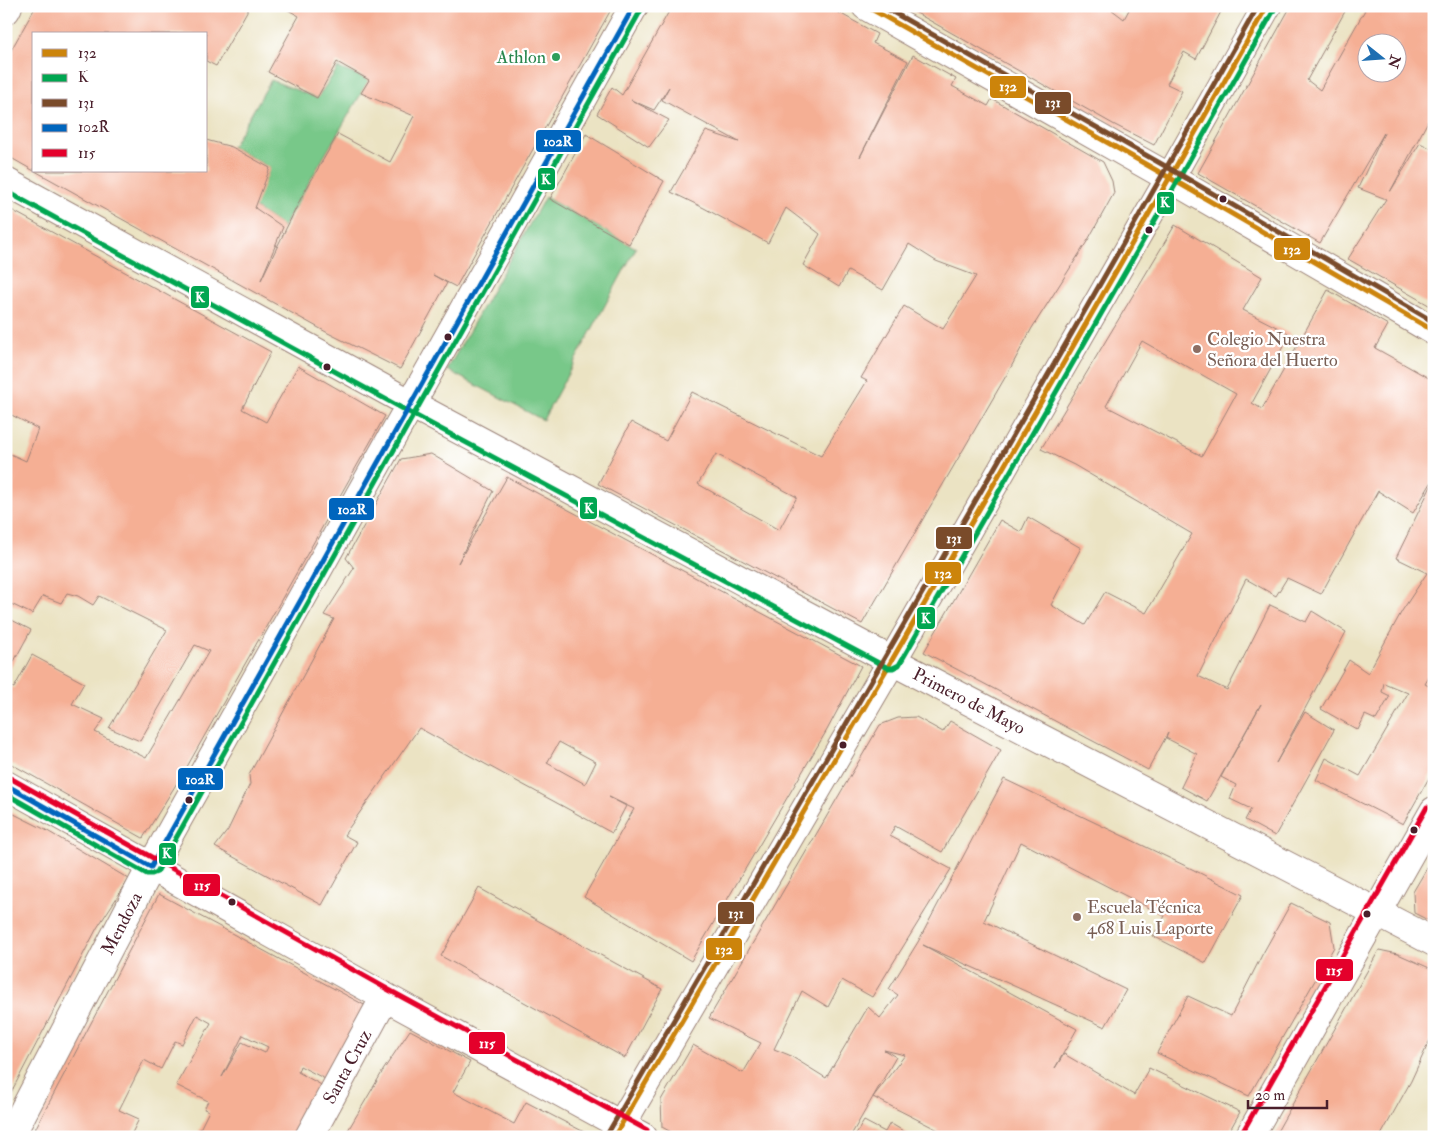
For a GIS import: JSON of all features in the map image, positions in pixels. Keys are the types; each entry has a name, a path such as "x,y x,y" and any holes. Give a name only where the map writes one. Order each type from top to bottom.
{"main road":[{"path":"6,10 8,6"},
{"name":"Mendoza","path":"10,1137 151,867 634,6"},
{"path":"866,6 1170,178 1434,331"},
{"path":"6,785 626,1133 892,661 1267,6"},
{"name":"Primero de Mayo","path":"6,182 411,404 892,661 1434,942"},
{"path":"1249,1137 1434,811"},
{"name":"Santa Cruz","path":"309,1137 385,998"}],"green space":[{"path":"338,68 369,80 283,227 254,207 270,168 232,147 271,80 317,98"},
{"path":"545,197 636,248 543,420 447,370"}],"building":[{"path":"36,6 250,6 216,66 208,62 208,32 32,32 32,170 6,155 6,59"},
{"path":"281,6 613,6 456,287 433,275 447,283 400,369 328,333 37,172 208,172 208,141 232,147 270,168 255,208 283,227 261,280 301,198 338,134 390,162 414,116 361,93 369,80 337,62 317,98 268,72 299,16"},
{"path":"672,6 827,6 877,34 873,43 908,61 860,157 913,55 956,79 952,86 988,106 992,99 1103,162 1112,181 1114,193 1088,240 1032,328 862,624 598,484 631,422 666,441 692,392 821,456 867,381 861,378 904,306 943,329 976,276 936,261 909,244 883,290 848,271 839,287 803,265 820,234 786,208 768,243 671,192 706,131 739,142 662,100 669,87 654,110 631,100 669,120 649,147 597,114 612,87 622,95","holes":["716,454 797,497 779,530 698,484"]},
{"path":"904,6 1107,6 1124,19 1131,6 1224,6 1196,59 1184,52 1167,84 1182,91 1154,145 1113,124"},
{"path":"1291,6 1348,6 1307,80 1320,90 1365,10 1358,6 1434,6 1434,110 1390,192 1420,143 1434,150 1434,308 1348,259 1386,199 1358,188 1384,133 1320,243 1198,173"},
{"path":"586,134 664,181 629,244 550,199"},
{"path":"6,207 271,352 242,409 266,422 298,366 385,416 188,765 143,838 6,761 6,685 14,688 32,655 84,683 72,704 104,719 95,732 146,758 209,651 195,645 140,741 109,728 167,630 99,596 93,605 78,596 67,593 61,603 43,596 32,614 9,603 6,608 6,452 26,461 38,429 6,412"},
{"path":"1175,225 1262,277 1243,310 1290,334 1252,403 1262,409 1328,290 1388,325 1375,348 1434,381 1434,478 1413,513 1378,491 1321,594 1287,578 1276,596 1246,579 1198,676 1227,690 1270,605 1306,622 1312,611 1346,632 1276,763 1305,712 1334,730 1275,836 1245,820 1251,809 1230,799 1236,785 1221,777 1261,704 1207,801 1181,787 1197,754 1166,738 1168,733 1148,770 924,652 1000,520 1021,532 1028,517 1081,548 1051,605 1085,625 1105,592 1146,613 1192,534 1074,465 1041,449","holes":["1142,341 1236,394 1202,456 1106,406"]},
{"path":"431,454 493,491 458,563 507,477 861,666 827,730 691,961 584,897 634,809 609,797 626,806 612,833 419,728 344,835 357,842 322,905 215,847 228,830 250,784 249,775 334,619 324,615 354,568 346,558 401,459","holes":["559,742 596,762 585,784 547,763"]},
{"path":"1434,480 1434,669 1425,684 1434,689 1434,769 1403,824 1316,780 1326,758 1360,776 1408,693 1384,683 1382,692 1390,696 1376,720 1365,715 1358,730 1321,709 1349,660 1368,673 1402,611 1427,573 1396,558"},
{"path":"6,617 31,630 6,676"},
{"path":"916,717 943,732 950,721 1001,750 942,852 895,826 890,836 951,869 872,997 842,980 828,1007 802,991 774,1049 789,1055 826,1078 868,1007 880,1018 898,995 889,989 918,942 1004,779 1243,895 1206,963 1153,936 1165,916 1021,842 984,921 1126,990 1105,1027 923,945 1077,1029 1055,1068 1064,1054 1134,1095 1149,1068 1240,1112 1226,1137 1063,1137 1053,1131 1050,1137 934,1137 938,1130 873,1097 850,1137 680,1137 662,1127 661,1100 693,1045 743,1073 761,1043 709,1018 880,725 898,718","holes":["884,1050 905,1055 873,1097 896,1057"]},
{"path":"6,810 44,829 129,879 97,928 6,1102"},
{"path":"1434,856 1434,923 1414,913 1413,892"},
{"path":"479,888 662,989 625,1058 441,956"},
{"path":"159,894 368,1007 329,1081 300,1066 298,1072 325,1087 298,1137 196,1137 209,1111 204,1109 208,1101 176,1085 211,1023 197,1015 182,1044 175,1041 161,1069 144,1060 119,1110 139,1119 130,1137 31,1137","holes":["243,1035 268,1047 265,1053 242,1042 222,1077"]},
{"path":"1291,903 1330,922 1334,947 1249,1096 1157,1053 1188,996 1231,1016"},
{"path":"1379,950 1398,954 1434,970 1434,1031 1411,1081 1380,1137 1274,1137"},
{"path":"410,1030 470,1062 453,1092 514,1124 526,1102 588,1134 586,1137 344,1137 384,1069"},
{"path":"864,1121 885,1132 890,1123 913,1137 854,1137"}],"transit line":[{"name":"102R","path":"6,785 151,867 634,6"},
{"name":"132","path":"866,6 1170,178 1434,331"},
{"name":"131","path":"882,6 1174,171 1434,322"},
{"name":"131","path":"608,1133 1016,430 1258,6"},
{"name":"132","path":"614,1137 943,573 1267,6"},
{"name":"K","path":"6,794 147,874 157,872 641,10"},
{"name":"K","path":"6,191 407,411 888,668 893,668 899,665 1274,10"},
{"name":"115","path":"10,778 389,990 647,1130"},
{"name":"115","path":"1242,1133 1427,807"}],"place":[{"name":"Athlon","path":"556,57"},
{"name":"Colegio Nuestra Señora del Huerto","path":"1197,349"},
{"name":"Escuela Técnica 468 Luis Laporte","path":"1077,917"}]}
